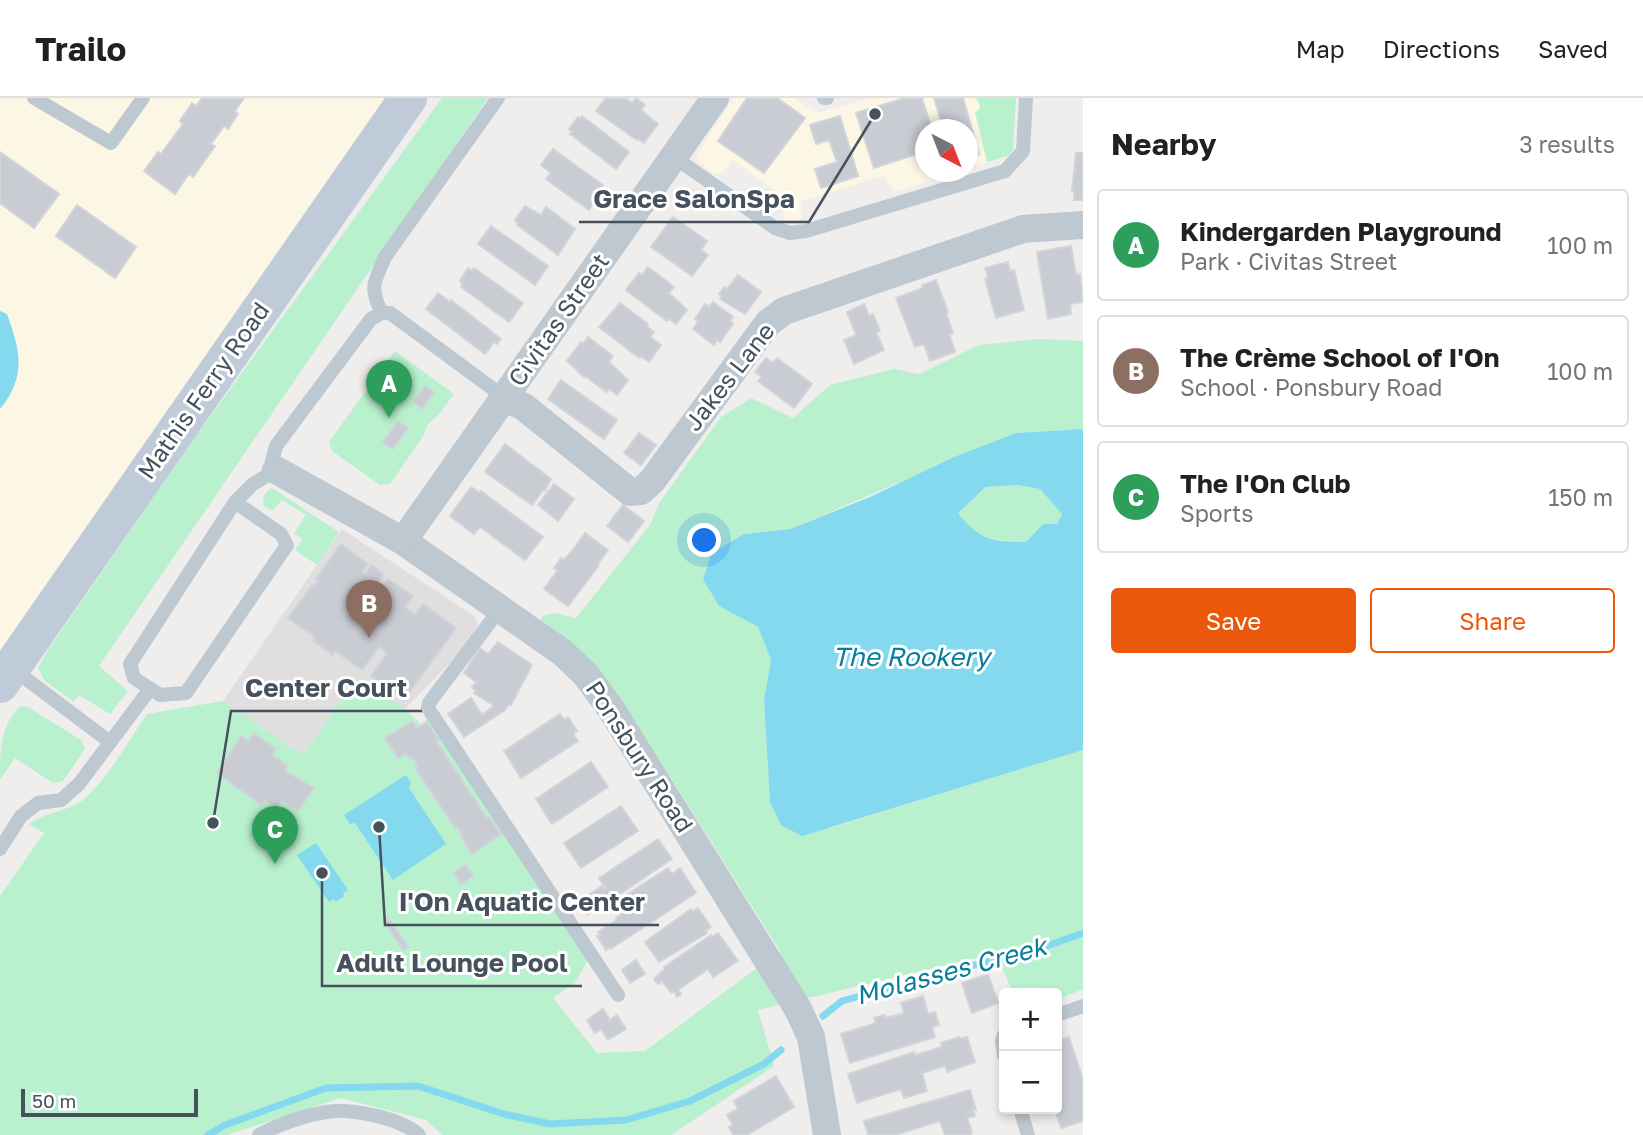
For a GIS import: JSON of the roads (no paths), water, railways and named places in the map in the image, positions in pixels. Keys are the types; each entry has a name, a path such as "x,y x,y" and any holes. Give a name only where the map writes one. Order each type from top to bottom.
{"main road":[{"name":"Mathis Ferry Road","path":"6,676 408,98"}],"street":[{"name":"Civitas Street","path":"403,541 715,98"},
{"name":"Jakes Lane","path":"504,397 524,407 630,492 640,491 652,481 768,323 785,311 1023,229 1083,225"},
{"name":"Ponsbury Road","path":"276,470 403,541 572,660 586,675 611,709 797,1009 811,1037 827,1135"}],"lane":[{"path":"34,98 111,143 143,98"},
{"path":"382,313 373,295 374,282 385,257 498,98"},
{"path":"674,158 775,228 790,233 806,231 1005,171 1023,151 1026,98"},
{"path":"235,502 281,534 287,545 186,694 160,695 134,678 130,664 235,502 253,484 276,470 272,461 276,446 371,319 382,313 390,313 504,397"},
{"path":"500,610 429,702 428,708 618,995"},
{"path":"6,676 110,742"},
{"path":"0,849 21,816 38,803 61,800 79,783 150,688"},
{"path":"1062,1013 1083,1006"},
{"path":"259,1135 285,1122 329,1111 383,1116 413,1129 419,1135"},
{"path":"1022,1114 1028,1135"}],"water":[{"path":"0,311 7,314 15,339 18,374 9,397 0,409"},
{"name":"The Rookery","path":"1083,429 1083,750 802,836 781,825 770,802 764,700 771,660 758,627 719,606 703,579 712,553 744,534 790,529 1016,433","holes":["1018,485 1040,489 1062,514 1057,524 1043,524 1026,542 988,538 973,529 958,513 986,487"]},
{"path":"406,775 411,783 409,788 446,844 393,880 355,823 350,824 344,815"},
{"path":"316,843 348,890 336,902 334,899 329,902 297,855"}],"waterway":[{"name":"Molasses Creek","path":"823,1016 842,1001 1030,952 1083,933"},
{"name":"Molasses Creek","path":"208,1135 225,1125 326,1088 418,1086 504,1114 550,1124 626,1120 690,1101 764,1064 781,1050"}],"place":[{"name":"Grace SalonSpa","path":"875,114"},
{"name":"Kindergarden Playground","path":"389,418"},
{"name":"The Crème School of I'On","path":"369,638"},
{"name":"Center Court","path":"213,823"},
{"name":"I'On Aquatic Center","path":"379,827"},
{"name":"The I'On Club","path":"275,864"},
{"name":"Adult Lounge Pool","path":"322,873"}]}
